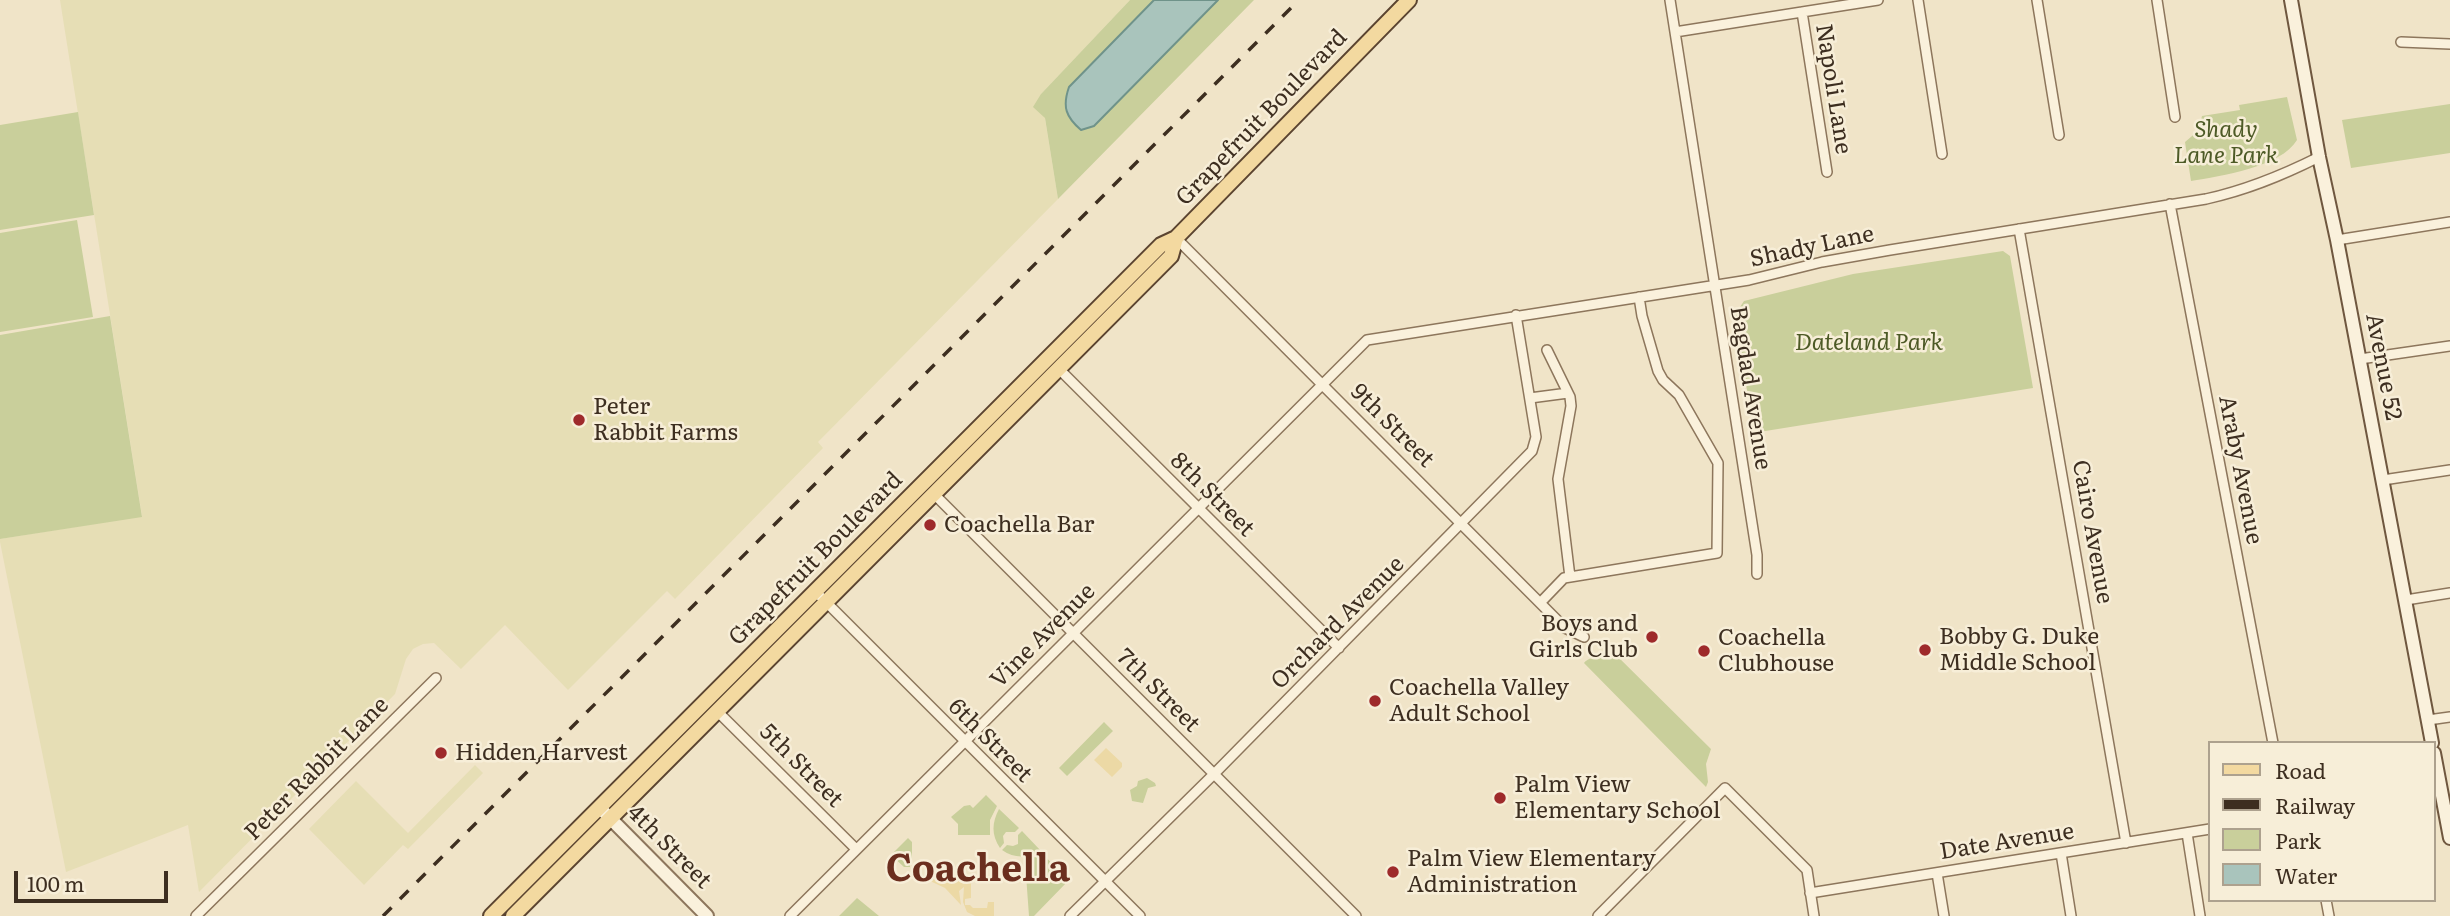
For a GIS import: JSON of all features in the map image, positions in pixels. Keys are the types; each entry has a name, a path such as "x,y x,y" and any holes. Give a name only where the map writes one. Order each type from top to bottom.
{"main road":[{"name":"Grapefruit Boulevard","path":"491,916 1161,245 1176,238 1409,0"},
{"name":"Avenue 52","path":"2291,0 2432,741"},
{"name":"Grapefruit Boulevard","path":"513,916 1171,256 1176,238"},
{"path":"2436,773 2438,793 2450,838"},
{"name":"4th Street","path":"601,808 707,916"}],"street":[{"name":"Bagdad Avenue","path":"1670,0 1755,543 1757,574"},
{"path":"1675,32 1878,0"},
{"path":"1918,0 1942,154"},
{"path":"2037,0 2059,135"},
{"path":"2157,0 2175,117"},
{"name":"Napoli Lane","path":"1802,12 1827,172"},
{"path":"2401,42 2450,44"},
{"name":"Shady Lane","path":"1322,383 1367,340 1749,281 1853,256 2241,192 2319,157"},
{"name":"Araby Avenue","path":"2169,204 2273,741"},
{"path":"2337,240 2450,222"},
{"name":"Cairo Avenue","path":"2019,229 2126,843"},
{"name":"9th Street","path":"1176,238 1564,628 1584,637"},
{"path":"1540,603 1564,578 1717,553 1718,463 1679,395 1663,380 1642,316 1639,297"},
{"name":"Orchard Avenue","path":"1070,916 1532,452 1536,438 1516,316"},
{"path":"2360,359 2450,346"},
{"path":"1547,350 1568,393 1571,406 1558,479 1570,577"},
{"name":"8th Street","path":"1059,369 1339,648"},
{"name":"Vine Avenue","path":"790,916 903,806 1322,383"},
{"path":"1530,398 1568,393"},
{"path":"2383,480 2450,470"},
{"name":"7th Street","path":"934,494 1354,916"},
{"name":"6th Street","path":"815,591 1140,916"},
{"path":"2406,600 2450,593"},
{"name":"Peter Rabbit Lane","path":"196,916 436,678"},
{"name":"5th Street","path":"717,711 856,849"},
{"path":"2428,720 2450,717"},
{"path":"1601,915 1725,788 1807,870 1814,916"},
{"name":"Date Avenue","path":"1810,893 2208,829"},
{"path":"2187,833 2200,916"},
{"path":"2061,853 2071,916"},
{"path":"1937,873 1944,916"}],"shaded area":[{"path":"60,0 1130,0 1041,94 1058,199 818,442 823,448 675,599 667,591 568,690 505,625 461,669 434,643 413,649 406,659 395,694 199,892 188,825 66,872 0,542 0,539 142,516"},
{"path":"475,765 483,773 408,849 403,845 364,885 309,829 356,781 408,833"}],"green space":[{"path":"1130,0 1254,0 1058,199 1045,118 1033,107 1041,94"},
{"name":"Shady Lane Park","path":"2287,97 2297,140 2289,149 2264,164 2249,169 2191,181 2185,142 2198,131 2202,116 2240,110 2239,105"},
{"path":"2450,104 2450,153 2351,168 2342,120"},
{"path":"78,112 94,215 0,230 0,125"},
{"path":"77,220 93,317 0,332 0,233"},
{"name":"Dateland Park","path":"2003,251 2010,256 2033,388 1753,433 1736,313 1744,301 1853,274"},
{"path":"110,316 142,517 0,539 0,335"},
{"path":"1608,647 1711,749 1706,764 1706,787 1584,663 1603,653"},
{"path":"1104,722 1113,731 1067,776 1059,768"},
{"path":"1147,778 1156,786 1148,788 1143,803 1132,801 1130,790 1137,786 1138,781"},
{"path":"986,795 997,806 990,820 990,835 958,835 958,824 951,817 964,806 970,805 973,808"},
{"path":"999,809 1019,828 1015,832 1006,832 1000,848 994,828"},
{"path":"1022,831 1041,851 1021,856 1002,850 1007,845 1018,844 1018,835"},
{"path":"908,838 912,842 912,864 910,867 904,867 891,855"},
{"path":"1043,854 1068,881 1034,916 1029,916 1025,861"},
{"path":"857,898 879,916 839,916"}],"sand":[{"path":"1106,748 1122,763 1122,767 1112,777 1094,760"},
{"path":"919,878 967,879 971,883 971,898 965,899 965,905 987,908 988,902 994,902 994,916 975,916 967,912 963,902 964,887 959,891 961,905 945,888 928,880 924,883"}],"water":[{"path":"1154,0 1218,0 1094,126 1081,130 1067,111 1069,87"}],"railway":[{"path":"383,916 1299,0"}],"place":[{"name":"Peter Rabbit Farms","path":"579,420"},
{"name":"Coachella Bar","path":"930,525"},
{"name":"Boys and Girls Club","path":"1652,637"},
{"name":"Bobby G. Duke Middle School","path":"1925,650"},
{"name":"Coachella Clubhouse","path":"1704,651"},
{"name":"Coachella Valley Adult School","path":"1375,701"},
{"name":"Hidden Harvest","path":"441,753"},
{"name":"Palm View Elementary School","path":"1500,798"},
{"name":"Palm View Elementary Administration","path":"1393,872"}],"district":[{"name":"Coachella","path":"978,870"}]}
